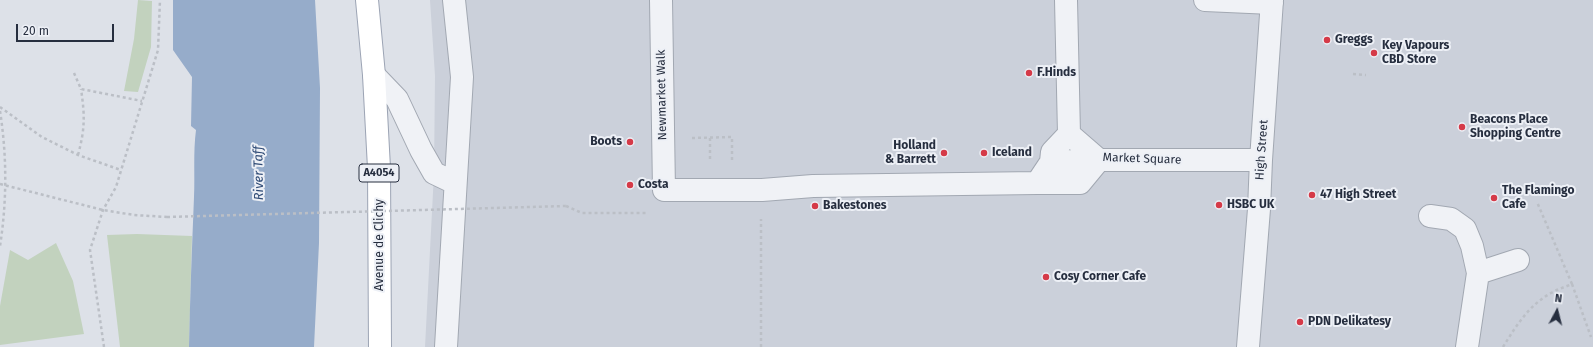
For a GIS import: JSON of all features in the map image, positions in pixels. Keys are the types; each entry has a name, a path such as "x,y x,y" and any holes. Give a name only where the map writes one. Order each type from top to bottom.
{"main road":[{"name":"Avenue de Clichy","path":"367,0 374,76 379,168 380,347"}],"street":[{"path":"446,347 462,77 454,0"},
{"name":"Newmarket Walk","path":"661,0 664,190 731,190"},
{"path":"1037,183 1051,162 1052,152 1069,134 1066,0"},
{"path":"1205,0 1272,2"},
{"name":"High Street","path":"1248,347 1259,209 1272,2"},
{"path":"374,76 398,99 421,150 434,173 456,183"},
{"name":"Market Square","path":"1069,134 1100,160 1261,160"},
{"path":"1051,162 1100,160"},
{"path":"731,190 762,190 813,186 1080,183 1100,160"},
{"path":"1430,216 1451,219 1465,229 1472,246 1478,273 1467,347"},
{"path":"1478,273 1518,260"}],"path":[{"path":"104,347 90,250 103,210 116,187 158,50 160,0"},
{"path":"74,73 81,89 84,109 84,131 78,155"},
{"path":"1353,74 1366,75"},
{"path":"81,89 142,101"},
{"path":"0,107 42,137 78,155 121,170"},
{"path":"0,111 5,159 4,222 0,246"},
{"path":"663,138 732,138 731,190"},
{"path":"0,184 103,210 134,215 167,217 566,206 582,213 650,213"},
{"path":"761,347 762,190"},
{"path":"1537,202 1572,284 1591,337"},
{"path":"1504,347 1519,321 1535,304 1551,293 1572,284"}],"shaded area":[{"path":"430,0 1593,0 1593,347 425,347 434,173 435,76"}],"green space":[{"path":"138,0 152,1 151,47 138,92 124,91 134,39"},
{"path":"137,234 192,236 189,347 120,347 107,235"},
{"path":"56,243 73,281 84,334 0,345 0,306 10,250 28,260"}],"water":[{"name":"River Taff","path":"173,0 315,0 320,88 319,243 314,347 189,347 196,130 191,126 192,77 173,50"}],"place":[{"name":"Greggs","path":"1327,40"},
{"name":"Key Vapours CBD Store","path":"1374,53"},
{"name":"F.Hinds","path":"1029,73"},
{"name":"Beacons Place Shopping Centre","path":"1462,127"},
{"name":"Boots","path":"630,142"},
{"name":"Holland & Barrett","path":"944,153"},
{"name":"Iceland","path":"984,153"},
{"name":"Costa","path":"630,185"},
{"name":"47 High Street","path":"1312,195"},
{"name":"The Flamingo Cafe","path":"1494,198"},
{"name":"HSBC UK","path":"1219,205"},
{"name":"Bakestones","path":"815,206"},
{"name":"Cosy Corner Cafe","path":"1046,277"},
{"name":"PDN Delikatesy","path":"1300,322"}]}
